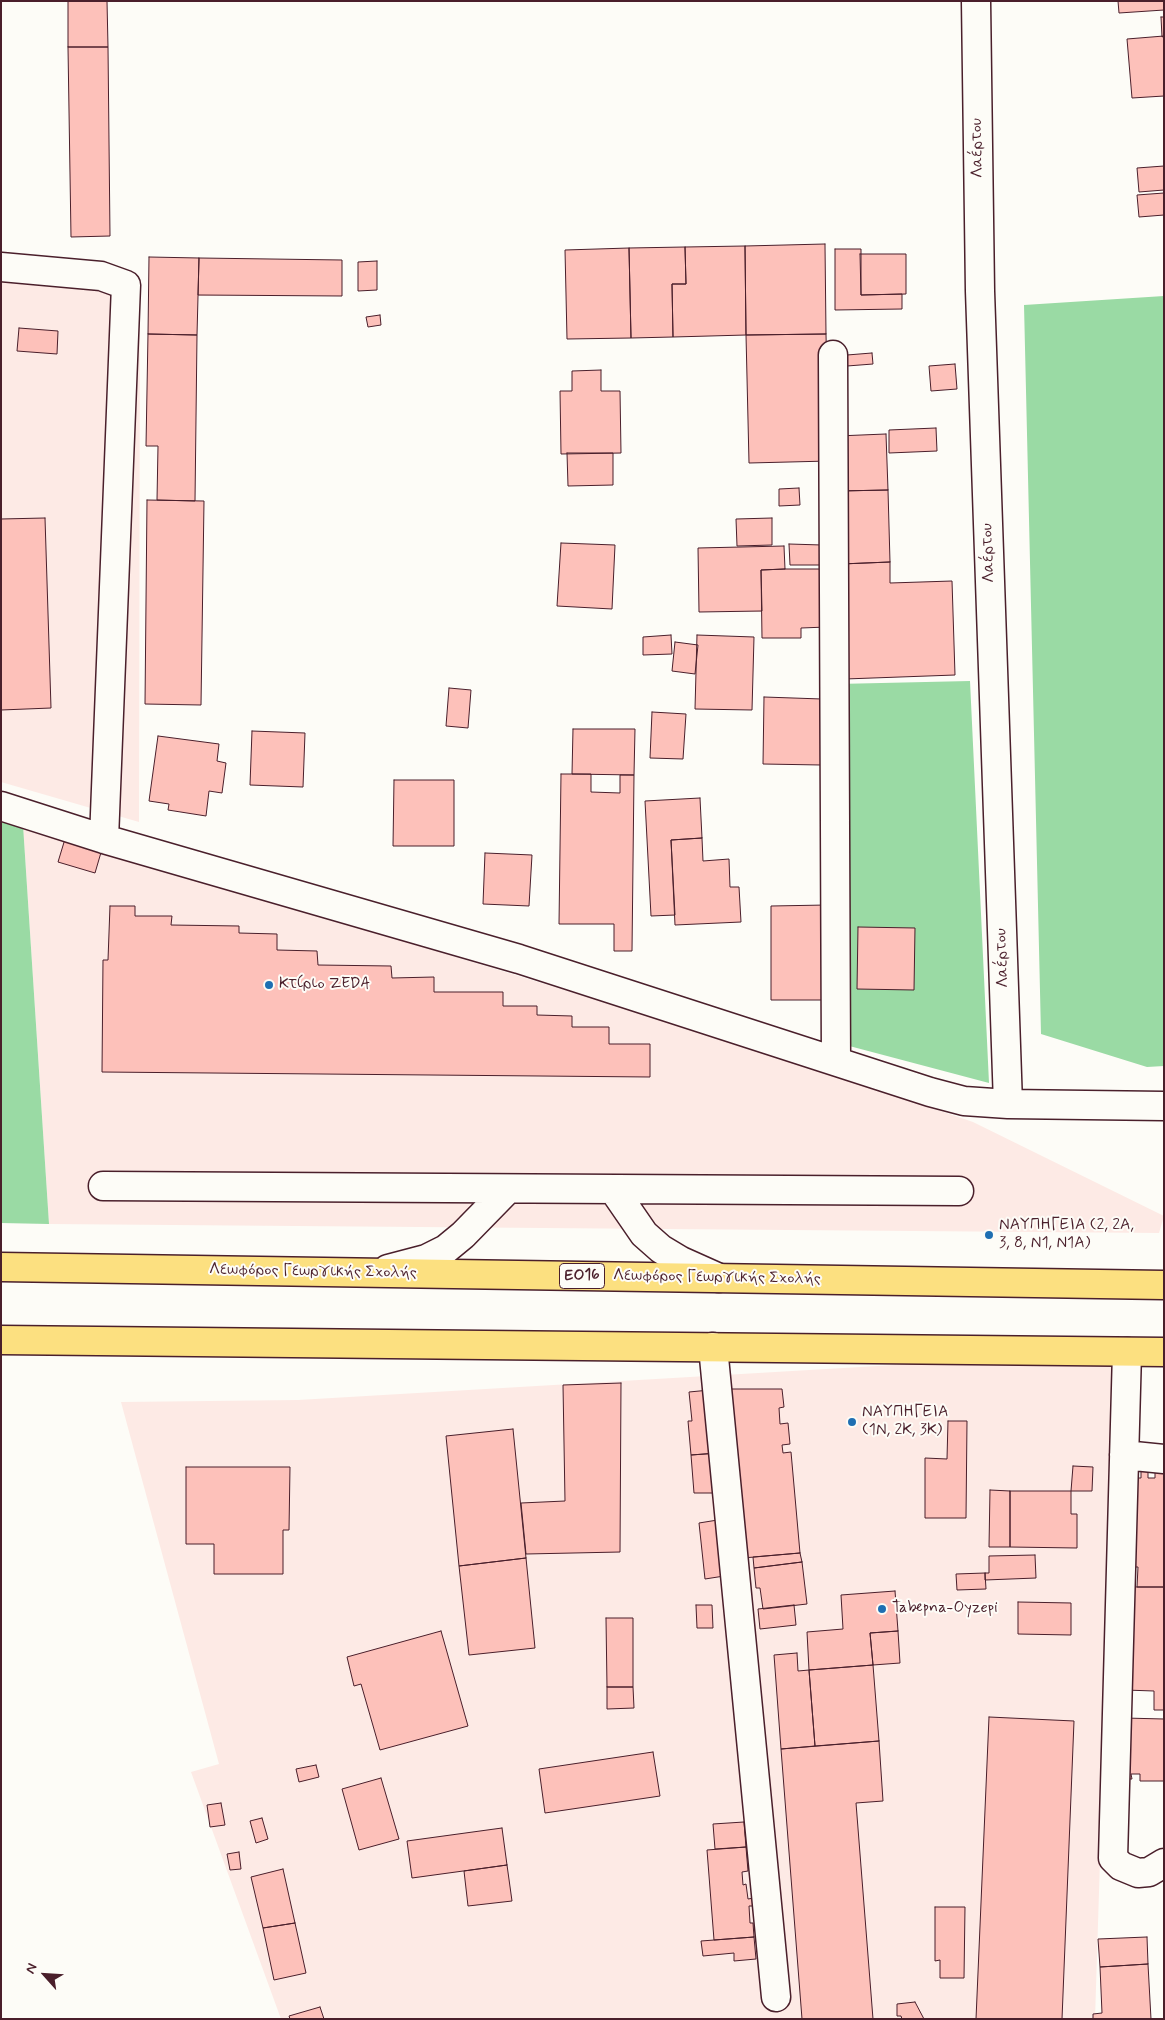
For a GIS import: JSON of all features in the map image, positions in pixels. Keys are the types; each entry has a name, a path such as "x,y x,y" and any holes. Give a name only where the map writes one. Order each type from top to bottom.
{"main road":[{"name":"Λεωφόρος Γεωργικής Σχολής","path":"1,1267 1164,1285"},
{"path":"1,1340 1164,1352"}],"street":[{"name":"Λαέρτου","path":"976,1 980,291 1008,1104"},
{"path":"1,267 101,276 126,285 104,838"},
{"path":"832,355 836,1062"},
{"path":"1,806 104,838 519,959 836,1062 964,1101 1008,1104 1164,1106"},
{"path":"103,1186 959,1191"},
{"path":"374,1273 426,1259 446,1248 463,1236 508,1189"},
{"path":"614,1189 644,1234 661,1249 681,1261 719,1278"},
{"path":"713,1347 776,1997"},
{"path":"1127,1352 1113,1858 1121,1866 1138,1873 1149,1872 1164,1863"},
{"path":"1124,1455 1164,1459"}],"shaded area":[{"path":"1,278 140,290 139,822 1,782"},
{"path":"23,825 758,1049 973,1122 1164,1216 1159,1233 49,1224"},
{"path":"1116,1352 1095,2019 281,2019 191,1772 219,1764 121,1402 298,1400"}],"green space":[{"path":"1164,296 1164,1066 1147,1067 1041,1034 1024,305"},
{"path":"970,681 989,1083 838,1043 837,684"},
{"path":"1,818 23,825 49,1224 1,1223"}],"building":[{"path":"68,1 107,1 108,47 68,47"},
{"path":"1118,1 1164,1 1164,10 1119,13"},
{"path":"1161,17 1164,17 1164,36 1162,37"},
{"path":"1164,36 1164,96 1132,98 1127,39"},
{"path":"68,47 108,47 110,236 71,237"},
{"path":"1164,166 1164,190 1139,192 1137,168"},
{"path":"1164,193 1164,215 1139,217 1137,195"},
{"path":"825,244 826,334 746,335 745,246"},
{"path":"745,246 746,335 673,337 672,284 686,284 685,247"},
{"path":"685,247 686,284 672,284 673,337 631,338 629,248"},
{"path":"629,248 631,338 567,339 565,250"},
{"path":"835,249 861,249 861,295 902,294 902,309 835,310"},
{"path":"860,254 906,254 906,294 861,295"},
{"path":"149,257 199,258 197,335 148,334"},
{"path":"199,258 342,260 342,296 198,295"},
{"path":"377,261 377,290 358,291 358,262"},
{"path":"380,315 381,325 368,327 366,317"},
{"path":"19,328 58,331 57,354 17,351"},
{"path":"148,334 197,335 195,501 157,500 158,446 146,446"},
{"path":"826,334 829,461 749,463 746,335"},
{"path":"872,353 873,364 847,366 847,355"},
{"path":"955,364 957,389 931,391 929,366"},
{"path":"601,370 601,391 620,391 621,453 561,454 560,391 572,391 572,371"},
{"path":"936,428 937,451 889,453 889,430"},
{"path":"886,434 888,490 839,491 837,436"},
{"path":"567,453 613,453 613,485 568,486"},
{"path":"799,488 800,505 779,506 779,489"},
{"path":"888,490 890,562 841,564 839,491"},
{"path":"147,500 204,501 201,705 145,704"},
{"path":"45,518 51,708 1,710 1,519"},
{"path":"772,518 772,545 737,546 736,519"},
{"path":"561,543 615,545 612,609 557,606"},
{"path":"789,544 822,545 822,565 790,565"},
{"path":"784,546 785,569 761,570 762,611 699,612 698,548"},
{"path":"890,562 890,583 952,581 955,675 845,679 841,564"},
{"path":"826,569 827,627 801,628 801,638 762,638 761,570"},
{"path":"671,635 672,654 643,655 643,637"},
{"path":"697,635 754,637 752,710 695,709"},
{"path":"675,642 698,645 695,674 672,671"},
{"path":"449,688 471,690 468,728 446,726"},
{"path":"764,697 822,699 821,765 763,764"},
{"path":"652,712 686,714 683,759 650,758"},
{"path":"573,729 635,729 634,775 572,774"},
{"path":"252,731 305,733 303,787 250,785"},
{"path":"158,736 219,744 217,761 226,763 222,793 209,791 206,816 168,810 169,804 149,801"},
{"path":"561,774 591,774 591,792 620,793 620,775 634,775 632,951 614,951 614,924 559,924"},
{"path":"394,780 454,780 454,846 393,846"},
{"path":"700,798 702,838 671,840 675,915 651,916 645,801"},
{"path":"702,838 703,861 729,859 730,887 739,887 741,922 675,925 671,840"},
{"path":"65,839 102,849 95,873 58,862"},
{"path":"485,853 532,855 529,906 483,904"},
{"path":"827,905 826,1000 771,1000 771,906"},
{"name":"Κτίριο ZEDA","path":"110,906 135,906 135,916 172,916 171,925 239,926 239,933 277,934 277,950 317,951 318,965 391,966 392,978 434,977 434,992 503,992 503,1006 537,1006 537,1015 572,1016 572,1027 609,1027 609,1044 650,1044 650,1077 102,1072 103,960 108,960"},
{"path":"858,927 915,928 914,990 857,989"},
{"path":"621,1383 620,1552 526,1554 521,1503 565,1501 563,1385"},
{"path":"731,1389 782,1389 784,1407 779,1408 780,1424 788,1423 790,1444 782,1445 783,1453 791,1452 800,1553 743,1558"},
{"path":"710,1390 718,1453 691,1455 688,1421 692,1421 689,1392"},
{"path":"948,1421 967,1421 966,1518 925,1518 925,1458 947,1459"},
{"path":"513,1429 526,1558 459,1566 446,1436"},
{"path":"718,1453 721,1493 694,1493 691,1455"},
{"path":"1073,1466 1093,1467 1092,1491 1071,1491"},
{"path":"1155,1466 1164,1466 1164,1587 1137,1587 1138,1567 1132,1567 1134,1478 1141,1478 1141,1467 1148,1467 1148,1478 1155,1478"},
{"path":"186,1467 290,1467 289,1530 283,1530 283,1574 214,1574 214,1544 186,1544"},
{"path":"990,1490 1010,1491 1010,1547 989,1547"},
{"path":"1010,1491 1071,1491 1071,1514 1077,1514 1077,1548 1010,1547"},
{"path":"730,1518 737,1574 705,1579 699,1523"},
{"path":"800,1553 802,1562 754,1568 753,1557"},
{"path":"1035,1555 1036,1578 985,1580 985,1573 989,1573 989,1556"},
{"path":"526,1558 535,1648 469,1655 459,1566"},
{"path":"802,1562 807,1604 763,1609 760,1588 756,1588 754,1568"},
{"path":"985,1573 986,1589 957,1590 956,1574"},
{"path":"1127,1587 1164,1587 1164,1710 1154,1710 1154,1691 1125,1690"},
{"path":"895,1591 898,1631 870,1633 873,1665 809,1670 807,1632 843,1629 841,1595"},
{"path":"1018,1602 1071,1603 1071,1635 1018,1634"},
{"path":"696,1605 712,1605 713,1628 697,1628"},
{"path":"794,1605 796,1625 760,1629 758,1609"},
{"path":"606,1618 633,1618 633,1687 607,1687"},
{"path":"441,1631 468,1726 380,1750 361,1684 354,1686 347,1657"},
{"path":"898,1631 900,1663 873,1665 870,1633"},
{"path":"797,1653 798,1671 809,1670 815,1746 781,1749 774,1655"},
{"path":"873,1665 879,1741 815,1746 809,1670"},
{"path":"607,1687 633,1687 634,1708 607,1709"},
{"path":"989,1717 1074,1721 1062,2019 976,2019"},
{"path":"1124,1718 1164,1719 1164,1781 1140,1781 1140,1774 1131,1774 1132,1779 1122,1779"},
{"path":"879,1741 883,1801 856,1803 873,2019 802,2019 781,1749"},
{"path":"653,1752 660,1796 545,1813 539,1769"},
{"path":"316,1765 319,1777 299,1782 296,1769"},
{"path":"381,1778 399,1839 359,1850 342,1789"},
{"path":"221,1803 225,1825 210,1827 207,1805"},
{"path":"262,1818 268,1839 256,1843 250,1821"},
{"path":"744,1822 746,1847 715,1849 713,1824"},
{"path":"502,1828 507,1865 412,1878 407,1841"},
{"path":"746,1847 748,1871 742,1872 743,1885 746,1884 748,1899 754,1898 754,1906 749,1906 750,1923 753,1923 754,1937 714,1940 707,1850"},
{"path":"239,1852 241,1869 230,1870 227,1854"},
{"path":"507,1865 512,1901 468,1906 464,1871"},
{"path":"283,1869 295,1923 263,1928 251,1877"},
{"path":"935,1907 965,1907 964,1978 940,1978 940,1960 935,1961"},
{"path":"295,1923 306,1973 274,1980 263,1928"},
{"path":"754,1937 756,1959 734,1961 734,1953 703,1956 701,1941"},
{"path":"1147,1937 1148,1964 1100,1967 1098,1939"},
{"path":"1148,1964 1151,2019 1093,2019 1093,2014 1102,2013 1100,1967"},
{"path":"915,2002 924,2019 902,2019 901,2016 897,2016 897,2004"},
{"path":"320,2007 324,2019 290,2019 289,2016"}],"place":[{"name":"Κτίριο ZEDA","path":"269,985"},
{"name":"ΝΑΥΠΗΓΕΙΑ (2, 2Α, 3, 8, Ν1, Ν1Α)","path":"989,1235"},
{"name":"ΝΑΥΠΗΓΕΙΑ (1Ν, 2Κ, 3Κ)","path":"852,1422"},
{"name":"Tabepna-Oyzepi","path":"882,1609"}]}
